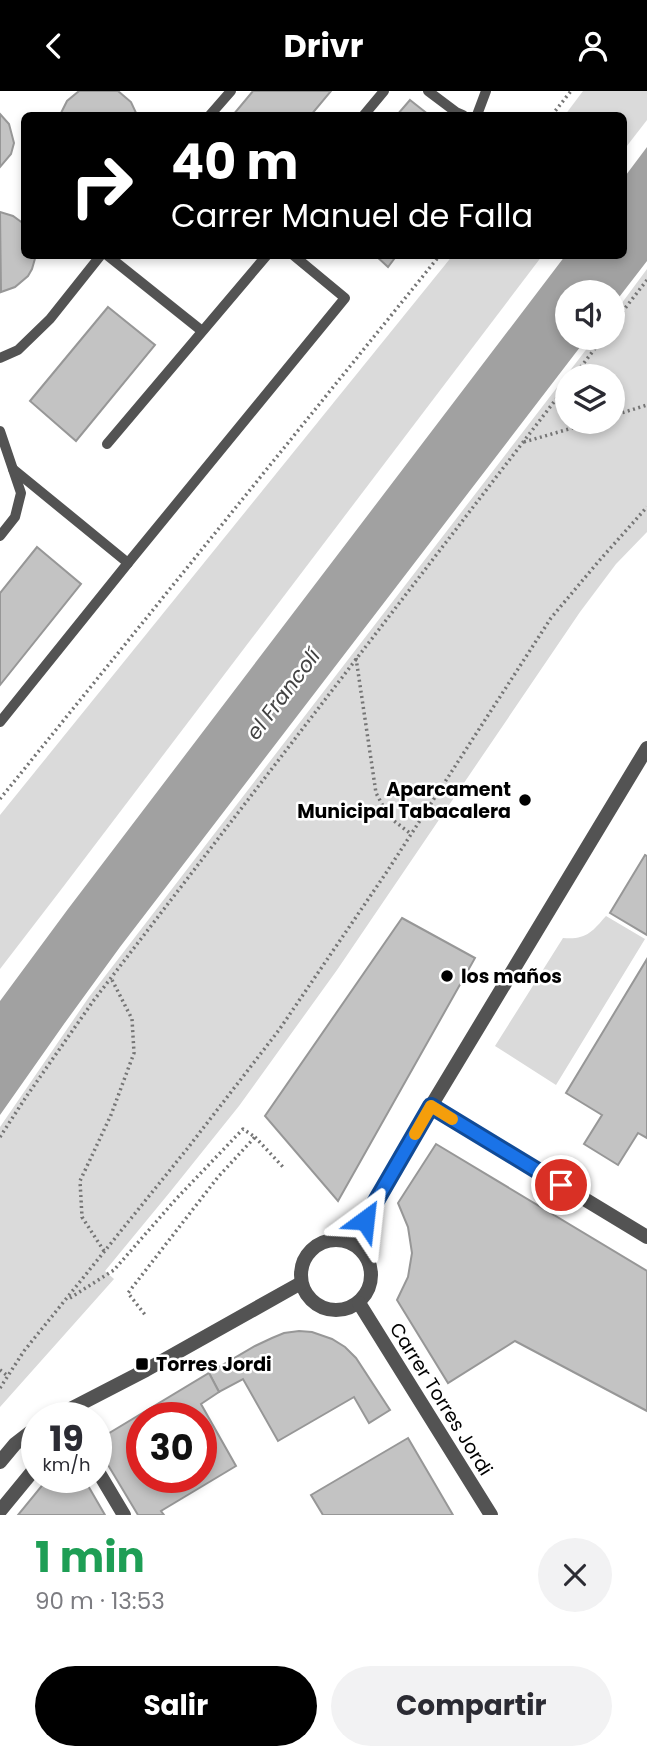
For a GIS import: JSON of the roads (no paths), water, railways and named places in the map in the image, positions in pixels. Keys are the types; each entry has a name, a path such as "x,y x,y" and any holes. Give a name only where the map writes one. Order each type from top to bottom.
{"street":[{"path":"351,1243 647,748"},
{"path":"431,1106 647,1237"},
{"path":"328,1240 351,1243 365,1254 369,1262 372,1280 369,1288 359,1303 352,1307 337,1311 321,1308 309,1298 302,1283 300,1273 303,1263 315,1246 328,1240"},
{"path":"88,1402 302,1283"},
{"name":"Carrer Torres Jordi","path":"359,1303 490,1515"},
{"path":"0,1462 21,1439"},
{"path":"0,1511 21,1485"},
{"path":"111,1493 124,1515"}],"lane":[{"path":"213,112 231,91"},
{"path":"366,112 384,91"},
{"path":"428,91 456,112"},
{"path":"478,112 486,91"},
{"path":"0,358 18,350 50,319 99,259"},
{"path":"112,259 202,331"},
{"path":"107,443 264,259"},
{"path":"0,722 345,298 298,259"},
{"path":"0,431 21,493 15,517 0,536"},
{"path":"13,469 128,563"}],"water":[{"name":"el Francolí","path":"647,147 647,261 625,289 625,280 555,280 555,350 578,350 567,364 555,364 555,380 120,947 0,1115 0,1001 563,259 627,259 627,174"}],"place":[{"name":"Aparcament Municipal Tabacalera","path":"525,800"},
{"name":"los maños","path":"447,976"},
{"name":"Torres Jordi","path":"142,1364"}]}
